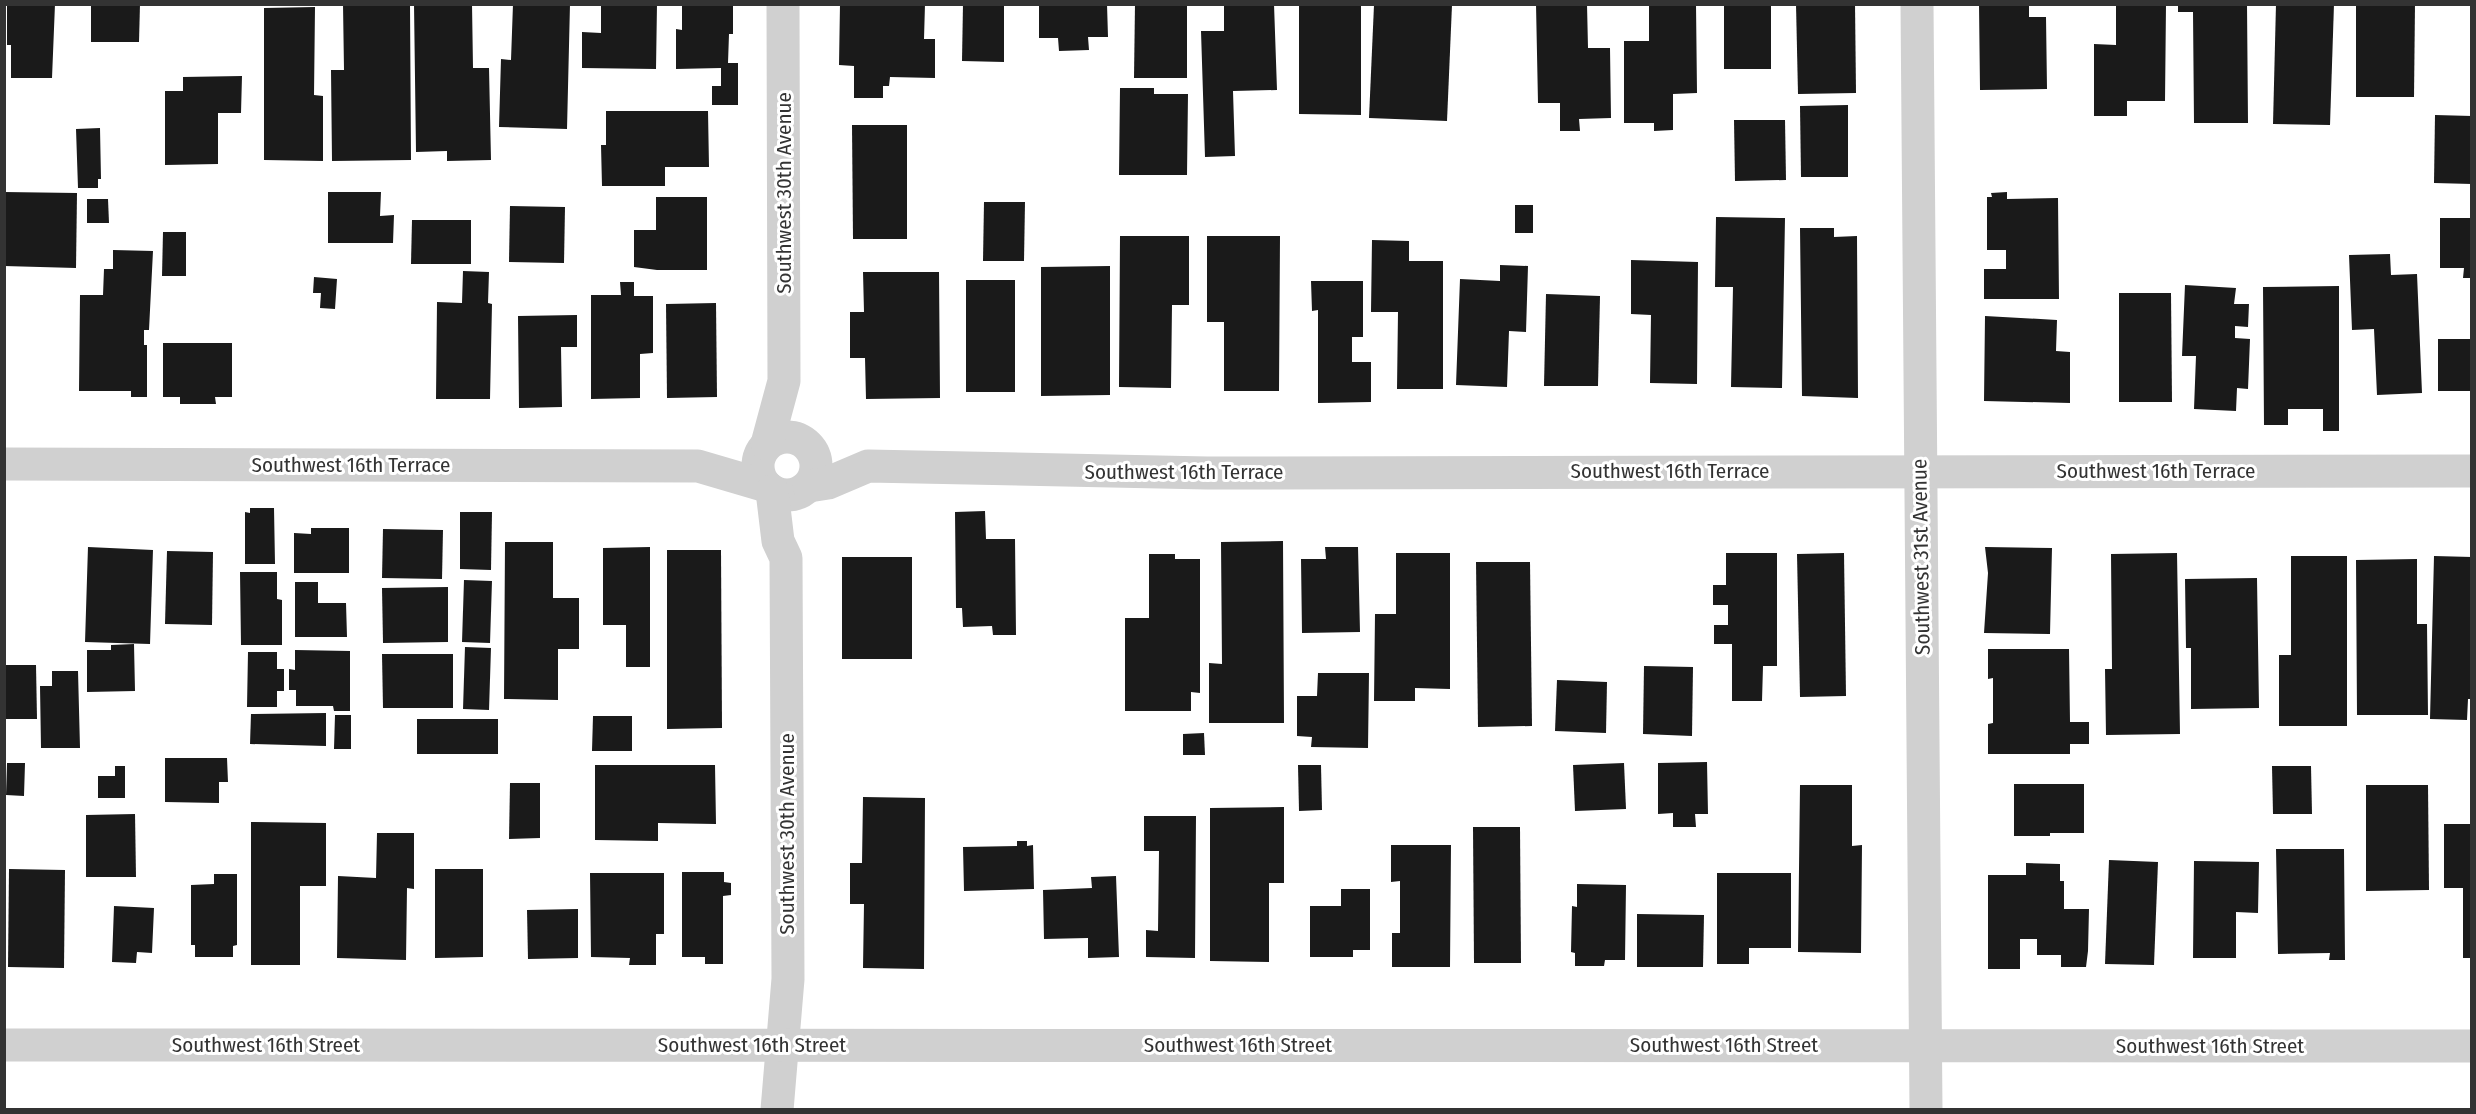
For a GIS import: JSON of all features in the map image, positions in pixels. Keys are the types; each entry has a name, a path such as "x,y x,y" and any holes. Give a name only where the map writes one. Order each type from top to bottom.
{"street":[{"name":"Southwest 30th Avenue","path":"765,446 784,381 783,4"},
{"name":"Southwest 31st Avenue","path":"1917,4 1926,1110"},
{"name":"Southwest 30th Avenue","path":"784,381 806,443"},
{"path":"785,437 794,437 806,443 817,461 814,479 807,488 788,495 769,488 760,478 758,468 765,446 775,439 785,437"},
{"name":"Southwest 16th Terrace","path":"806,443 856,458 868,466"},
{"name":"Southwest 16th Terrace","path":"698,466 721,455 765,446"},
{"name":"Southwest 16th Terrace","path":"4,464 698,466 769,488"},
{"name":"Southwest 16th Terrace","path":"807,488 828,483 868,466 1139,473 2472,471"},
{"name":"Southwest 30th Avenue","path":"769,488 778,542 786,558 788,978 777,1110"},
{"name":"Southwest 30th Avenue","path":"786,558 794,543 807,488"},
{"name":"Southwest 16th Street","path":"4,1045 2472,1046"}],"building":[{"path":"7,4 55,4 52,78 11,78 11,45 7,45"},
{"path":"91,4 140,4 139,42 91,42"},
{"path":"343,4 410,4 411,160 332,161 331,70 344,70"},
{"path":"414,4 472,4 473,68 489,68 491,160 447,161 447,151 416,152"},
{"path":"513,4 570,4 567,129 499,127 501,59 511,60"},
{"path":"601,4 657,4 656,69 582,68 582,32 601,33"},
{"path":"682,4 733,4 733,34 729,34 728,63 738,63 738,105 712,105 712,86 721,86 721,68 676,69 676,29 682,30"},
{"path":"840,4 925,4 924,39 935,39 935,78 890,77 889,86 883,86 883,98 854,98 854,66 839,65"},
{"path":"963,4 1004,4 1004,62 962,61"},
{"path":"1039,4 1107,4 1108,37 1088,37 1089,50 1059,51 1058,38 1039,38"},
{"path":"1135,4 1187,4 1187,78 1134,78"},
{"path":"1224,4 1274,4 1277,90 1233,91 1235,156 1205,157 1201,31 1224,31"},
{"path":"1299,4 1361,4 1361,115 1299,114"},
{"path":"1536,4 1587,4 1588,48 1610,48 1611,118 1579,119 1580,131 1560,131 1560,103 1538,103"},
{"path":"1649,4 1696,4 1697,93 1673,94 1673,130 1654,131 1654,123 1624,123 1624,41 1649,41"},
{"path":"1724,4 1771,4 1771,69 1724,69"},
{"path":"1796,4 1855,4 1856,93 1798,94"},
{"path":"1979,4 2029,4 2029,17 2046,17 2047,89 1980,90"},
{"path":"2116,4 2166,4 2165,101 2127,101 2127,116 2094,116 2094,44 2116,45"},
{"path":"2178,4 2247,4 2248,123 2194,123 2193,12 2178,12"},
{"path":"2276,4 2334,4 2330,125 2273,124"},
{"path":"2356,4 2415,4 2414,97 2356,97"},
{"path":"1374,5 1452,5 1447,121 1369,118"},
{"path":"315,7 314,95 323,96 323,161 264,160 264,8"},
{"path":"242,76 241,113 218,113 218,164 165,165 165,91 183,91 183,77"},
{"path":"1120,88 1154,88 1154,94 1188,94 1187,175 1119,175"},
{"path":"1848,105 1848,177 1801,177 1800,106"},
{"path":"606,111 708,111 709,167 665,167 665,186 602,186 601,145 606,145"},
{"path":"2435,115 2472,116 2472,184 2434,183"},
{"path":"1734,120 1785,120 1786,180 1735,181"},
{"path":"852,125 907,125 907,239 853,239"},
{"path":"100,128 101,179 98,179 98,188 78,188 76,129"},
{"path":"4,192 77,193 76,268 4,266"},
{"path":"328,192 381,192 380,216 394,215 393,243 328,243"},
{"path":"2007,192 2007,199 2058,198 2059,299 1984,299 1984,269 2006,269 2006,250 1987,250 1987,197 1992,197 1991,193"},
{"path":"656,197 707,197 707,270 657,270 634,267 634,230 656,230"},
{"path":"87,199 108,199 109,223 87,223"},
{"path":"984,202 1025,202 1024,261 983,261"},
{"path":"1515,205 1533,205 1533,233 1515,233"},
{"path":"510,206 565,207 564,263 509,262"},
{"path":"1716,217 1785,218 1782,388 1731,387 1733,287 1715,287"},
{"path":"2440,218 2472,218 2472,278 2463,278 2464,268 2440,268"},
{"path":"412,220 471,220 471,264 411,264"},
{"path":"1800,228 1834,228 1834,237 1857,236 1858,398 1802,396"},
{"path":"163,232 186,232 186,276 162,276"},
{"path":"1120,236 1189,236 1189,305 1172,305 1171,388 1119,387"},
{"path":"1207,236 1280,236 1279,391 1224,391 1224,322 1207,322"},
{"path":"1372,240 1409,241 1409,261 1443,261 1443,389 1397,389 1398,312 1371,312"},
{"path":"113,250 153,251 149,330 144,330 144,345 147,345 147,397 131,397 131,391 79,391 80,295 103,295 104,269 113,269"},
{"path":"2390,254 2391,275 2417,274 2422,393 2377,395 2374,329 2352,330 2349,255"},
{"path":"1631,260 1698,262 1697,384 1650,383 1651,315 1631,314"},
{"path":"1500,265 1528,266 1526,332 1509,331 1507,387 1456,385 1460,279 1500,281"},
{"path":"1110,266 1110,395 1041,396 1041,267"},
{"path":"463,271 489,272 488,303 492,304 490,399 436,399 437,302 462,303"},
{"path":"863,272 939,272 940,398 866,399 865,358 850,358 850,312 864,312"},
{"path":"314,277 337,279 335,309 320,308 321,293 313,293"},
{"path":"966,280 1015,280 1015,392 966,392"},
{"path":"1311,281 1363,281 1363,337 1352,337 1352,362 1371,362 1371,402 1318,403 1318,310 1312,311"},
{"path":"620,282 634,282 634,296 653,296 653,353 640,354 640,398 591,399 591,295 621,295"},
{"path":"2185,285 2236,288 2234,304 2249,304 2248,327 2235,326 2235,338 2250,339 2248,389 2237,388 2236,411 2194,409 2196,356 2182,356"},
{"path":"2339,286 2339,431 2323,431 2323,409 2288,409 2288,425 2264,425 2263,287"},
{"path":"2119,293 2171,293 2172,402 2119,402"},
{"path":"1546,294 1600,296 1598,386 1544,386"},
{"path":"716,303 717,397 667,398 666,304"},
{"path":"577,315 577,347 561,347 562,407 519,408 518,316"},
{"path":"1985,316 2057,320 2056,351 2070,352 2070,403 1984,401"},
{"path":"2438,339 2472,339 2472,391 2438,391"},
{"path":"163,343 232,343 232,397 215,397 216,404 180,404 180,397 163,397"},
{"path":"250,508 274,508 275,564 245,564 245,512 250,513"},
{"path":"985,511 986,539 1015,539 1016,635 993,635 992,626 963,627 962,608 956,608 955,512"},
{"path":"460,512 492,512 491,570 460,569"},
{"path":"311,528 349,528 349,573 294,573 294,533 311,534"},
{"path":"383,529 443,530 442,579 382,578"},
{"path":"1283,541 1284,723 1209,723 1209,663 1222,664 1221,542"},
{"path":"505,542 553,542 553,598 579,598 579,649 558,649 558,700 504,699"},
{"path":"88,547 153,550 150,644 85,642"},
{"path":"650,547 650,667 626,667 626,625 603,625 603,548"},
{"path":"1325,547 1358,547 1360,632 1302,633 1301,559 1326,559"},
{"path":"1985,547 2052,548 2050,634 1984,633 1988,573"},
{"path":"667,550 721,550 722,728 667,729"},
{"path":"167,551 213,552 212,625 165,624"},
{"path":"1396,553 1450,553 1450,689 1415,688 1415,701 1374,701 1375,614 1396,614"},
{"path":"1726,553 1777,553 1777,666 1763,666 1762,701 1732,701 1732,644 1714,644 1714,625 1728,625 1728,605 1713,605 1713,585 1726,585"},
{"path":"1844,553 1846,696 1800,697 1797,554"},
{"path":"2177,553 2180,734 2106,735 2105,669 2112,669 2111,554"},
{"path":"1149,554 1175,554 1175,559 1200,559 1200,693 1191,692 1191,711 1125,711 1125,618 1149,618"},
{"path":"2291,556 2347,556 2347,726 2279,726 2279,655 2291,655"},
{"path":"2434,556 2472,557 2472,699 2468,699 2467,720 2430,719"},
{"path":"842,557 912,557 912,659 842,659"},
{"path":"2417,559 2417,624 2427,624 2428,715 2357,715 2356,560"},
{"path":"1476,562 1530,562 1532,726 1478,727"},
{"path":"240,572 277,572 277,599 282,600 282,645 241,645"},
{"path":"2257,578 2259,708 2191,709 2191,648 2186,648 2185,579"},
{"path":"464,580 492,581 490,643 462,642"},
{"path":"295,582 318,582 318,603 346,603 347,637 295,637"},
{"path":"448,587 448,642 383,643 382,588"},
{"path":"134,644 135,691 87,692 87,650 111,650 111,645"},
{"path":"465,647 491,648 489,710 463,709"},
{"path":"1988,649 2069,649 2070,722 2089,722 2089,744 2070,744 2070,754 1988,754 1988,724 1993,723 1993,678 1988,679"},
{"path":"295,650 350,651 350,711 334,711 333,706 296,706 296,690 289,690 289,669 295,670"},
{"path":"248,652 277,652 277,669 284,669 284,691 277,691 277,707 247,707"},
{"path":"382,654 453,654 453,708 383,708"},
{"path":"4,665 36,665 37,719 4,719"},
{"path":"1644,666 1693,667 1692,736 1643,734"},
{"path":"52,671 78,671 80,748 41,748 40,686 52,686"},
{"path":"1318,673 1369,673 1368,748 1311,747 1312,737 1297,736 1297,696 1317,696"},
{"path":"1557,680 1607,682 1606,733 1555,731"},
{"path":"326,713 326,746 250,744 251,714"},
{"path":"335,715 351,715 351,749 334,749"},
{"path":"593,716 632,716 632,751 592,751"},
{"path":"417,719 498,719 498,754 417,754"},
{"path":"1204,733 1205,755 1183,755 1183,734"},
{"path":"165,758 227,758 228,782 219,782 219,803 165,802"},
{"path":"1707,762 1708,814 1695,814 1696,827 1673,827 1673,813 1658,814 1658,763"},
{"path":"7,763 25,763 24,796 6,795"},
{"path":"1624,763 1626,809 1575,811 1573,765"},
{"path":"595,765 715,765 716,824 658,823 658,841 595,840"},
{"path":"1298,765 1321,765 1322,810 1299,811"},
{"path":"115,766 125,766 125,798 98,798 98,776 115,776"},
{"path":"2272,766 2311,766 2312,814 2273,814"},
{"path":"510,783 540,783 540,838 509,839"},
{"path":"2014,784 2084,784 2084,833 2014,836"},
{"path":"1800,785 1852,785 1852,846 1862,845 1861,953 1798,952"},
{"path":"2366,785 2428,785 2429,890 2366,891"},
{"path":"863,797 925,798 924,969 863,968 864,904 850,904 850,863 862,863"},
{"path":"1284,807 1284,883 1269,883 1269,962 1210,961 1210,808"},
{"path":"135,814 136,877 86,877 86,815"},
{"path":"1144,816 1196,816 1195,958 1146,957 1146,930 1158,931 1159,851 1144,851"},
{"path":"251,822 326,823 326,886 300,886 300,965 251,965"},
{"path":"2444,824 2472,824 2472,958 2463,958 2463,888 2444,888"},
{"path":"1473,827 1520,827 1521,963 1474,963"},
{"path":"377,833 414,833 414,889 407,888 406,960 337,958 338,876 376,878"},
{"path":"1017,841 1027,841 1027,846 1033,845 1034,889 964,891 963,847 1017,846"},
{"path":"1391,845 1451,845 1450,967 1392,967 1392,933 1400,933 1400,881 1391,882"},
{"path":"2276,849 2344,849 2345,960 2329,960 2330,953 2278,954"},
{"path":"2109,860 2158,862 2154,965 2105,964"},
{"path":"2194,861 2259,862 2258,913 2236,912 2236,958 2193,958"},
{"path":"2026,863 2060,864 2060,881 2064,881 2064,909 2089,909 2086,967 2061,967 2061,955 2037,955 2037,939 2020,939 2020,969 1988,969 1988,875 2026,875"},
{"path":"9,869 65,870 64,968 8,967"},
{"path":"435,869 483,869 483,957 435,958"},
{"path":"682,872 724,872 724,882 731,883 731,895 723,896 723,964 705,964 705,957 682,957"},
{"path":"590,873 664,873 664,934 656,934 656,965 629,965 630,958 591,957"},
{"path":"1717,873 1791,873 1791,948 1749,948 1749,964 1717,964"},
{"path":"214,874 237,874 237,945 233,946 233,957 195,957 195,945 191,945 191,885 214,884"},
{"path":"1116,876 1119,957 1088,958 1088,938 1044,939 1043,890 1092,888 1091,877"},
{"path":"1577,884 1626,885 1625,960 1605,960 1604,966 1575,966 1575,953 1571,952 1572,906 1577,907"},
{"path":"1341,889 1370,889 1370,950 1353,950 1353,957 1310,957 1310,906 1341,906"},
{"path":"114,906 154,908 152,953 137,952 136,963 112,962"},
{"path":"578,909 578,958 528,959 527,910"},
{"path":"1637,914 1704,915 1703,967 1637,967"}]}
